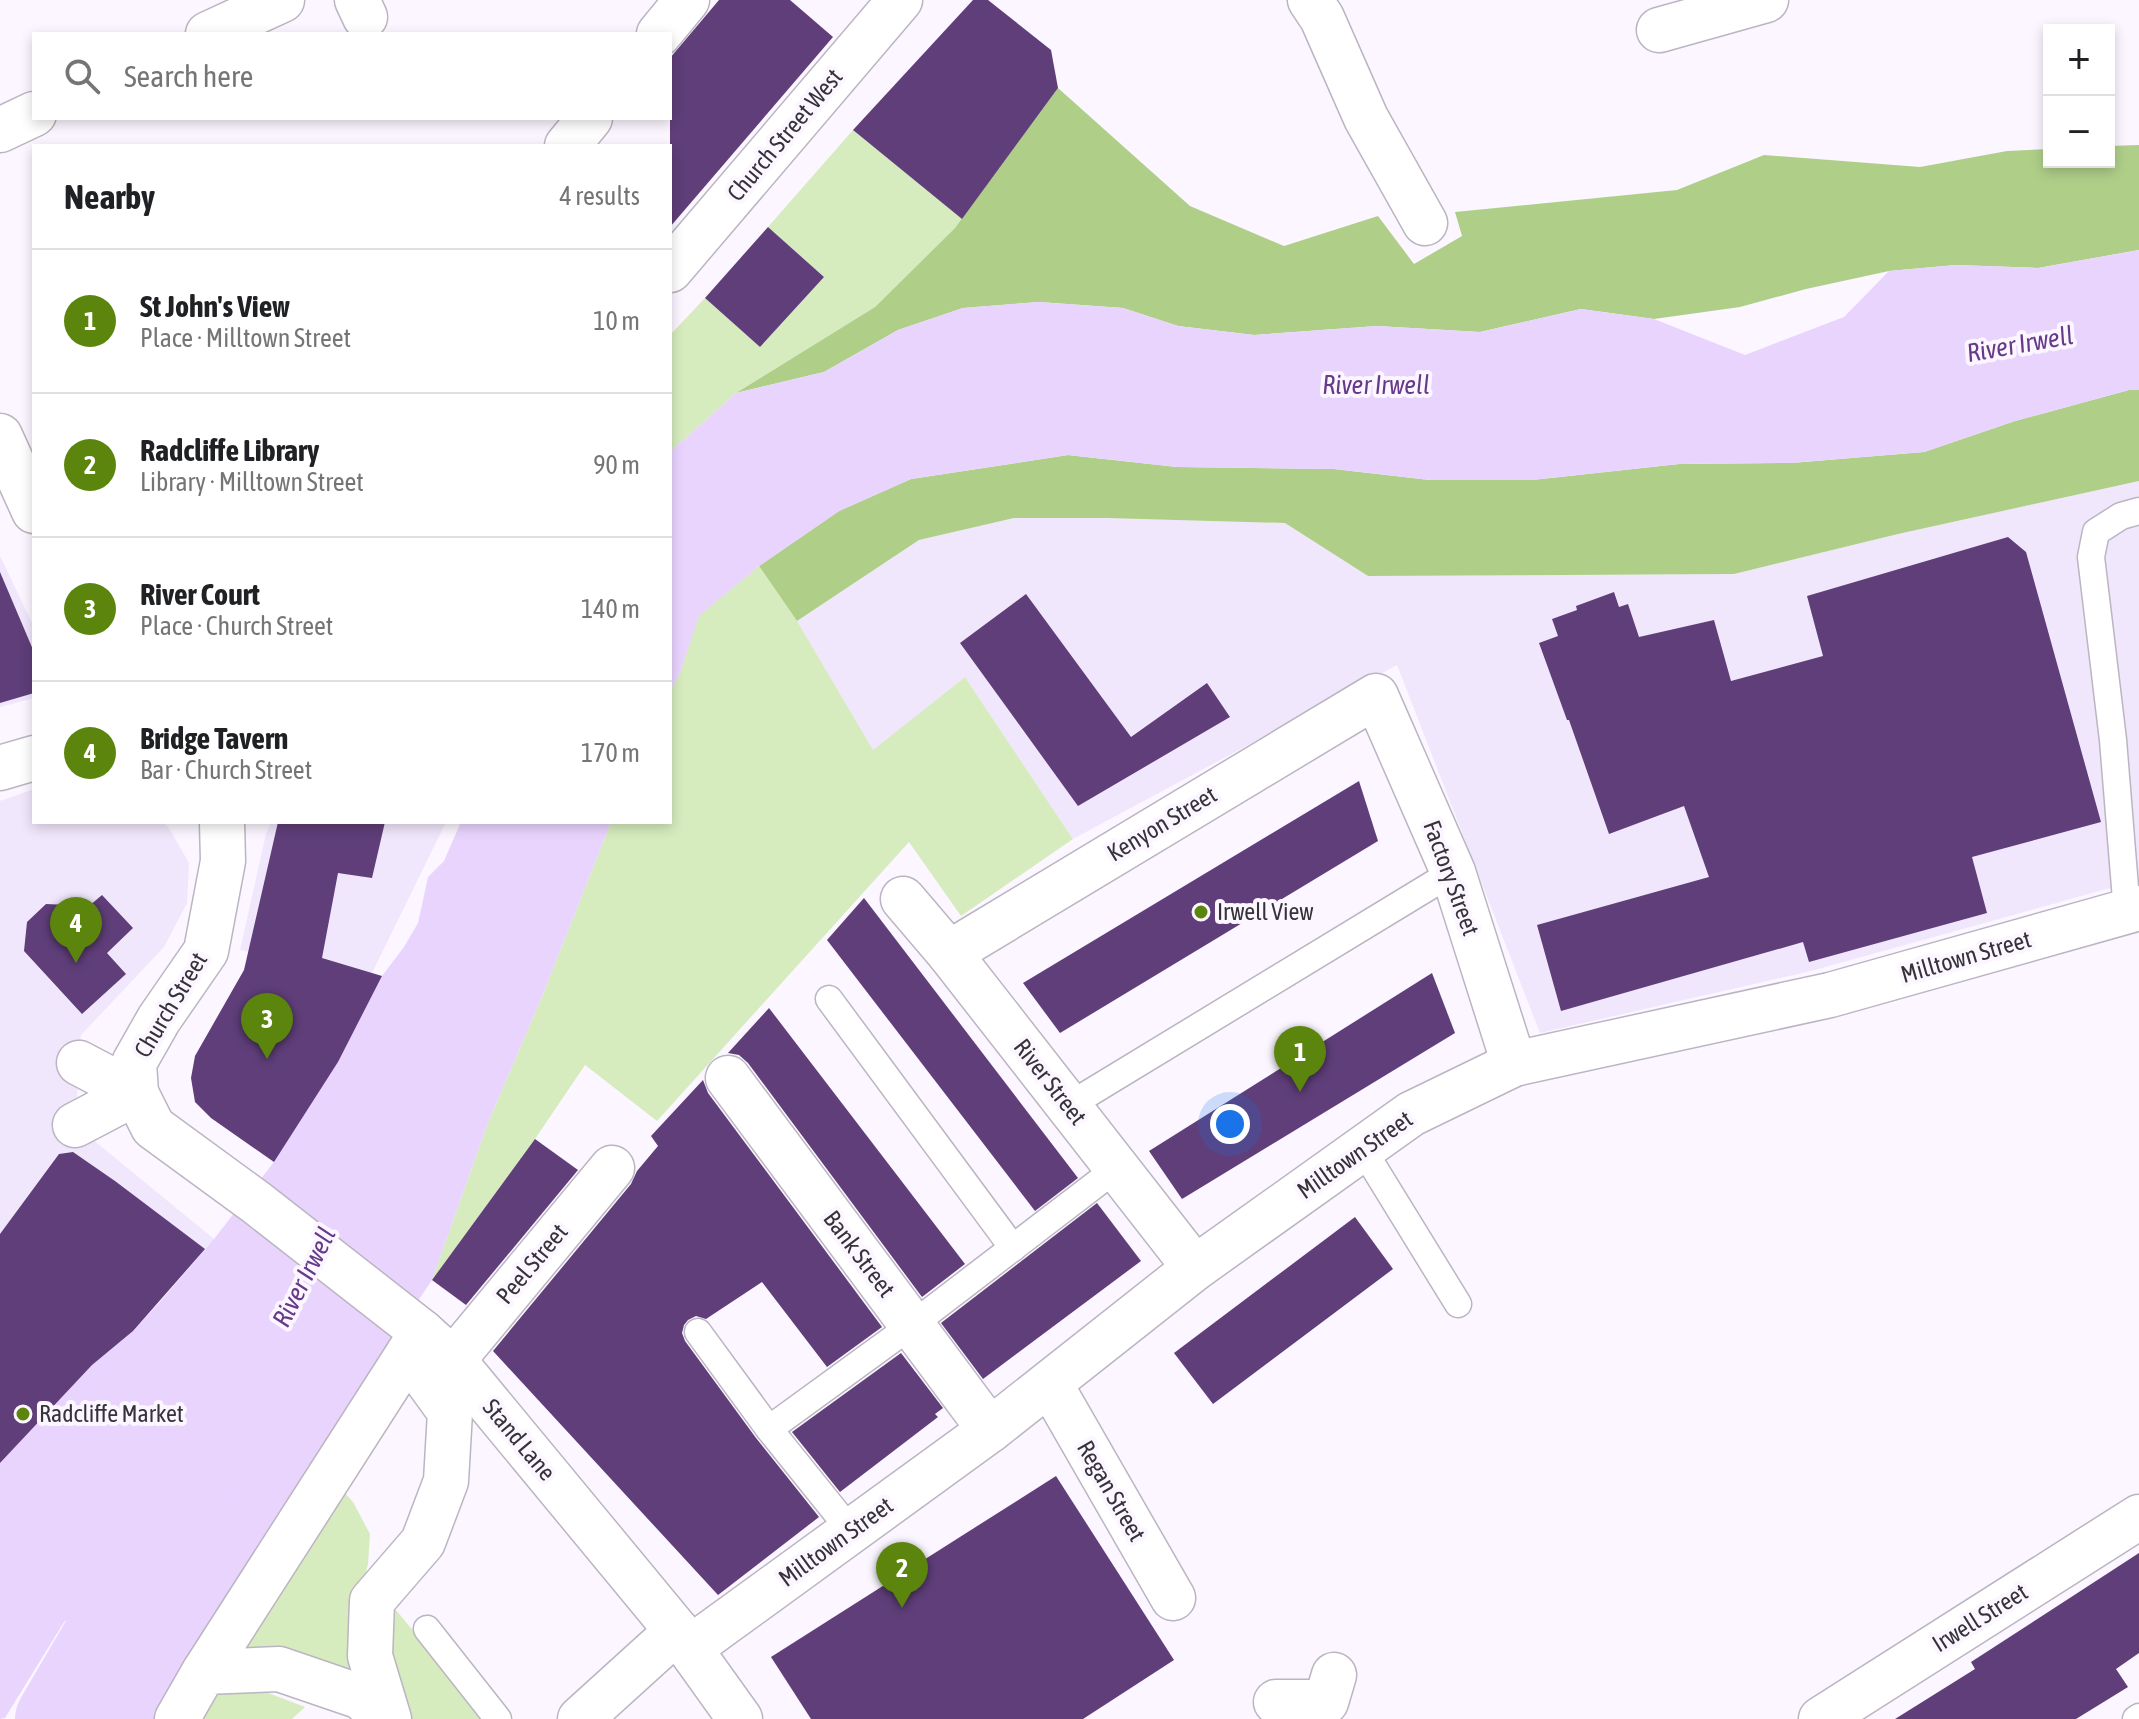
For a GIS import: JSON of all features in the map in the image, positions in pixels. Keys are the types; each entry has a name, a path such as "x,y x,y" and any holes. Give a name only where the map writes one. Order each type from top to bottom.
{"street":[{"path":"212,32 282,0"},
{"path":"661,32 687,0"},
{"name":"Church Street West","path":"672,268 900,0"},
{"path":"1310,0 1322,18 1366,118 1406,150 1425,223"},
{"path":"1659,30 1738,4"},
{"path":"0,130 32,115"},
{"path":"569,144 588,120"},
{"path":"0,436 32,507"},
{"name":"Factory Street","path":"1376,696 1453,872 1514,1064"},
{"name":"Kenyon Street","path":"949,953 1376,696"},
{"path":"0,768 32,759"},
{"name":"Church Street","path":"136,1093 134,1063 159,1019 206,951 223,861 222,824"},
{"name":"River Street","path":"903,899 949,953 1195,1268"},
{"name":"Milltown Street","path":"580,1719 684,1639 851,1531 990,1430 1195,1268 1411,1114 1514,1064 1830,995 2133,910"},
{"path":"79,1063 136,1093"},
{"name":"Bank Street","path":"728,1078 990,1430"},
{"path":"75,1125 136,1093"},
{"name":"Stand Lane","path":"136,1093 153,1127 257,1203 428,1349 684,1639 740,1719"},
{"name":"Peel Street","path":"177,1719 204,1672 428,1349 612,1168"},
{"path":"387,1719 370,1656 372,1601 423,1542 446,1481 450,1412 428,1349"},
{"name":"Regan Street","path":"1050,1384 1173,1598"},
{"name":"Irwell Street","path":"1821,1719 2139,1517"},
{"path":"204,1672 279,1669 361,1697 387,1719"},
{"path":"1276,1702 1332,1699"}],"lane":[{"path":"2133,910 2091,557 2096,532 2121,516 2139,511"},
{"path":"1068,1106 1453,872"},
{"path":"829,999 1013,1248"},
{"path":"1362,1148 1458,1304"},
{"path":"769,1429 912,1325 1117,1168"},
{"path":"698,1332 769,1429 851,1531"},
{"path":"427,1629 498,1719"}],"shaded area":[{"path":"2139,481 2139,880 1811,971 1540,1033 1397,665 1073,839 965,677 873,751 797,621 919,540 1014,518 1285,523 1368,576 1734,574"},
{"path":"0,556 32,623 32,699 0,707"},
{"path":"32,790 32,824 165,824 189,863 187,903 164,947 81,1035 75,1125 214,1239 133,1331 92,1366 0,1463 0,801"},
{"path":"270,824 445,824 372,973 240,950"}],"green space":[{"path":"1058,88 1190,206 1284,246 1378,216 1414,264 1462,236 1455,212 1677,190 1764,155 1920,167 2007,151 2043,149 2043,168 2115,168 2115,146 2139,145 2139,250 2038,268 1956,265 1889,271 1740,307 1654,319 1581,309 1480,332 1377,326 1254,335 1178,326 1123,308 1039,302 963,308 898,330 824,372 736,393 875,307 955,228"},
{"path":"853,130 962,219 875,307 736,393 672,450 672,333 705,298 760,347 824,277 768,227"},
{"path":"2129,390 2139,390 2139,481 1734,574 1368,576 1285,523 1014,518 919,540 797,621 759,566 839,511 911,479 1068,455 1177,467 1334,469 1430,480 1532,480 1679,464 1791,463 1924,452 2015,421"},
{"path":"759,566 797,621 873,750 965,677 1073,839 961,916 909,842 657,1121 585,1065 432,1280 487,1125 610,824 672,824 672,687 680,673 698,616"},
{"path":"337,1484 353,1502 370,1534 368,1564 358,1602 373,1694 220,1666"},
{"path":"396,1610 486,1719 406,1719 377,1612"},
{"path":"215,1691 263,1691 305,1707 292,1719 197,1719"}],"water":[{"path":"2139,250 2139,390 2129,390 2015,421 1924,452 1791,463 1679,464 1532,480 1430,480 1334,469 1177,467 1068,455 911,479 839,511 759,566 699,616 672,687 672,450 736,393 824,372 898,330 963,308 1038,302 1123,308 1178,326 1254,335 1377,326 1480,332 1581,309 1654,319 1745,355 1844,317 1889,271 1956,265 2038,268"},
{"path":"460,824 610,824 487,1125 432,1280 381,1356 164,1719 81,1719 134,1606 119,1581 64,1622 5,1718 0,1719 0,1463 92,1365 133,1331 158,1304 274,1162 338,1062 382,976 418,923 428,877 444,861"}],"building":[{"path":"719,0 790,0 833,37 672,225 670,120 672,56"},
{"path":"973,0 988,0 1051,50 1058,88 962,219 853,130"},
{"path":"768,227 824,277 760,347 705,298"},
{"path":"2008,537 2026,552 2101,822 1972,857 1987,913 1809,962 1803,942 1561,1011 1537,925 1709,877 1684,806 1609,834 1539,643 1558,636 1552,619 1614,592 1619,607 1628,604 1639,637 1714,620 1731,681 1823,656 1807,596"},
{"path":"0,572 32,647 32,694 0,703"},
{"path":"1026,594 1131,737 1207,683 1230,717 1078,806 960,643"},
{"name":"Irwell View","path":"1359,781 1378,841 1060,1033 1023,983"},
{"path":"278,824 385,824 372,878 338,873 322,958 382,976 338,1062 274,1162 211,1118 195,1102 191,1078 195,1056 244,970"},
{"path":"102,895 133,928 107,953 126,974 82,1014 24,951 27,922 46,904 89,906"},
{"path":"864,898 1078,1178 1035,1211 827,940"},
{"path":"1432,973 1455,1033 1182,1199 1149,1151"},
{"path":"769,1008 965,1264 922,1297 748,1063 739,1055 728,1053"},
{"path":"703,1080 708,1093 882,1327 827,1367 762,1282 706,1319 696,1316 684,1325 682,1333 685,1341 819,1517 718,1595 493,1351 631,1184 637,1171 658,1146 651,1136"},
{"path":"535,1139 578,1170 466,1305 432,1280"},
{"path":"73,1152 205,1249 133,1331 92,1365 0,1463 0,1234 59,1154"},
{"path":"1097,1203 1141,1261 983,1379 941,1323"},
{"path":"1355,1217 1393,1269 1213,1404 1174,1353"},
{"path":"901,1353 943,1408 935,1414 938,1417 840,1492 792,1432"},
{"path":"1056,1476 1174,1660 1083,1719 811,1719 771,1657"},
{"path":"2139,1553 2139,1653 2116,1669 2128,1687 2076,1719 1895,1719 1975,1669 1971,1662"}],"waterway":[{"name":"River Irwell","path":"56,1719 186,1497"}],"place":[{"name":"Irwell View","path":"1201,912"},
{"name":"Bridge Tavern","path":"76,963"},
{"name":"River Court","path":"267,1059"},
{"name":"St John's View","path":"1300,1092"},
{"name":"Radcliffe Market","path":"23,1414"},
{"name":"Radcliffe Library","path":"902,1608"}]}
